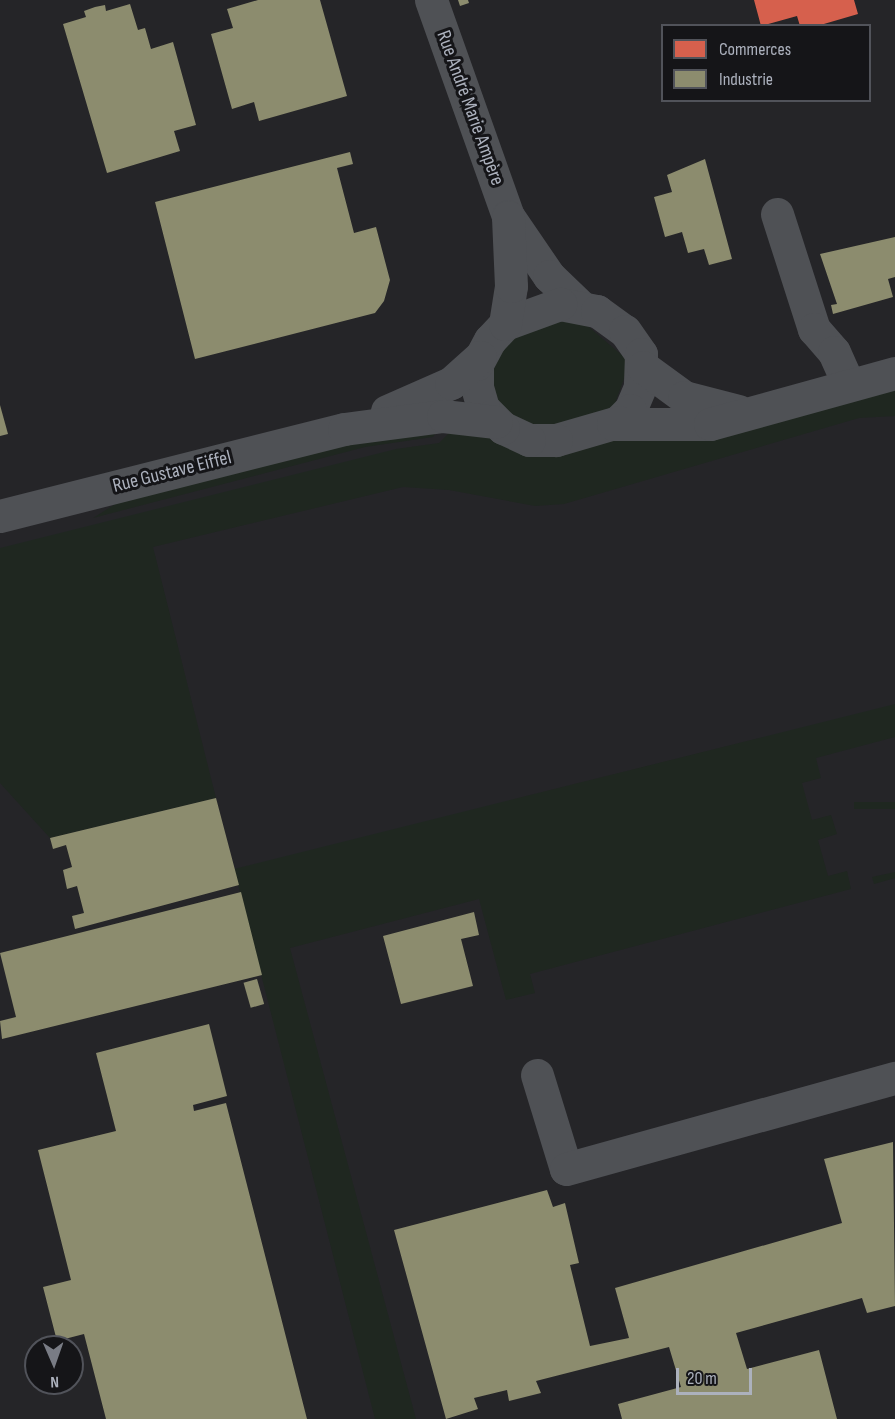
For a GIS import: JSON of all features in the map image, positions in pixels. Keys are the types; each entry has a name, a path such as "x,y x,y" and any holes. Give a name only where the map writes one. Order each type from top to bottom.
{"street":[{"name":"Rue André Marie Ampère","path":"431,0 508,216 549,276 579,305"},
{"path":"777,214 814,329 834,352 848,383"},
{"name":"Rue André Marie Ampère","path":"505,324 511,286 508,216"},
{"path":"613,424 623,418 634,403 643,367 641,354 625,331 606,315 579,305 551,306 505,324 480,357 476,372 478,395 496,422 511,433 538,441 613,424 695,425 848,383 895,373"},
{"name":"Rue Gustave Eiffel","path":"344,429 451,383 480,357"},
{"path":"643,367 684,397 746,412"},
{"name":"Rue Gustave Eiffel","path":"0,516 344,429 443,416 496,422"},
{"path":"537,1075 566,1169 895,1078"}],"shaded area":[{"path":"0,0 895,0 895,1419 0,1419"},
{"path":"576,316 630,362 613,409 555,428 513,423 489,386 498,346 504,338"},
{"path":"895,385 895,416 859,418 564,504 535,506 449,490 403,487 153,547 216,798 50,838 0,783 0,548 396,449 439,443 453,429 621,435"},
{"path":"438,430 433,437 365,447 93,518 125,498 366,434"},
{"path":"895,704 895,737 816,758 821,778 802,783 812,820 831,815 837,834 818,840 828,876 847,871 851,889 530,974 535,993 506,1000 479,899 290,948 416,1419 375,1419 234,869"},
{"path":"854,802 895,802 895,809 854,809"},
{"path":"895,872 895,878 874,884 872,877"}],"building: Commerces":[{"path":"754,0 854,0 858,14 824,24 799,24 797,16 760,24"}],"building: Industrie":[{"path":"258,0 320,0 347,96 259,121 254,102 232,109 211,34 233,28 227,9"},
{"path":"458,0 468,0 469,3 460,6"},
{"path":"130,4 138,30 145,28 151,49 173,42 196,125 174,131 180,151 107,173 63,24 86,17 84,11 95,7 105,5 106,11"},
{"path":"350,152 353,164 337,168 354,233 376,227 390,280 384,301 375,313 195,359 155,202"},
{"path":"705,159 732,259 709,265 704,249 688,253 682,232 665,237 654,197 672,192 667,175"},
{"path":"895,237 895,277 888,279 893,297 833,314 831,305 837,304 820,254"},
{"path":"0,405 8,434 0,436"},
{"path":"216,798 239,885 75,929 72,916 84,913 77,886 67,889 63,870 72,867 66,845 53,849 50,838"},
{"path":"241,892 262,975 2,1039 0,1021 16,1017 0,953"},
{"path":"474,912 479,935 461,939 473,986 401,1004 383,936"},
{"path":"257,979 264,1004 251,1008 244,983"},
{"path":"209,1024 227,1096 193,1105 194,1111 226,1103 307,1419 106,1419 84,1334 55,1335 43,1287 71,1280 38,1150 116,1131 96,1053"},
{"path":"893,1142 895,1306 867,1313 862,1298 736,1333 747,1369 819,1350 837,1419 622,1419 618,1404 681,1387 669,1347 536,1381 541,1393 509,1401 507,1390 474,1398 478,1409 446,1419 394,1230 547,1190 553,1207 565,1203 579,1263 570,1265 590,1346 629,1338 615,1288 842,1223 824,1159"}]}
